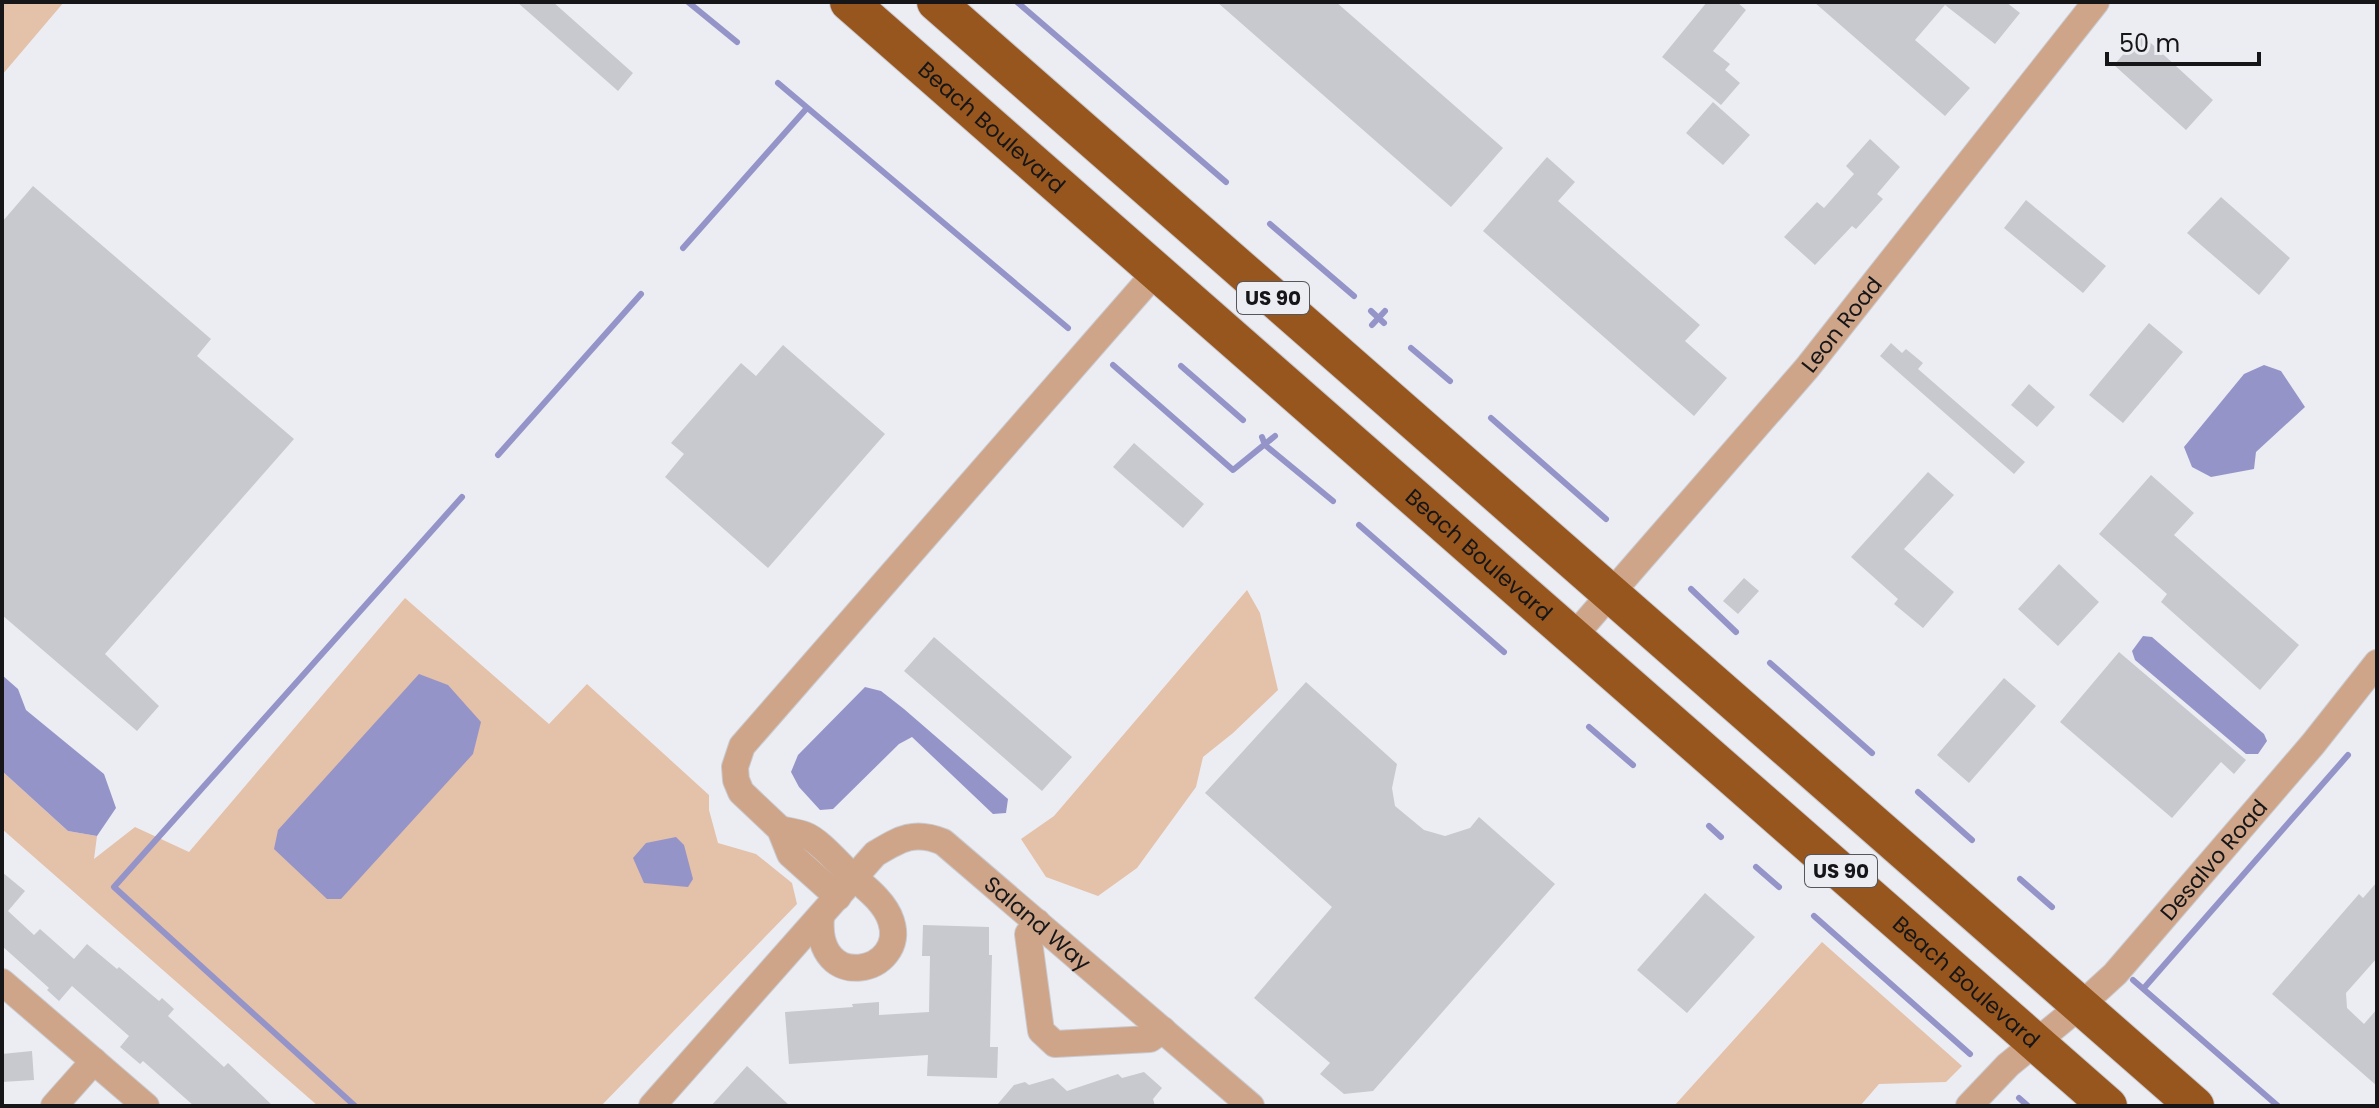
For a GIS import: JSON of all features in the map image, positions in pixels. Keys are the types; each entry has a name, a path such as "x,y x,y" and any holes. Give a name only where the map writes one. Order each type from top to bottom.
{"highway":[{"name":"Beach Boulevard","path":"849,2 2108,1106"},
{"name":"US 90","path":"936,2 2195,1106"}],"street":[{"name":"Leon Road","path":"1573,637 1807,368 2096,2"},
{"path":"652,1106 838,897 790,854 780,829 741,792 735,767 742,746 1156,272"},
{"name":"Desalvo Road","path":"1969,1106 2008,1065 2115,974 2313,744 2377,663"},
{"name":"Saland Way","path":"838,897 875,854 885,848 912,836 927,835 943,842 1251,1106"},
{"path":"1037,922 1028,934 1041,1031 1055,1044 1150,1039 1163,1030"},
{"path":"2,982 146,1106"},
{"path":"54,1106 94,1061"}],"shaded area":[{"path":"2,2 64,2 2,75"},
{"path":"1247,590 1260,613 1278,690 1203,757 1196,787 1137,868 1098,896 1046,877 1021,839 1054,816"},
{"path":"405,598 549,724 587,684 709,795 709,810 718,843 756,854 792,883 797,904 601,1106 318,1106 2,829 2,771 68,831 97,836 94,859 135,827 189,852"},
{"path":"1822,942 1962,1066 1946,1082 1879,1084 1860,1106 1674,1106"}],"water":[{"path":"2264,365 2281,371 2305,407 2256,452 2254,469 2211,477 2192,467 2184,447 2244,374"},
{"path":"2143,636 2152,637 2264,734 2267,741 2258,754 2246,754 2135,660 2132,651"},
{"path":"419,674 448,685 481,722 473,754 341,899 327,899 274,849 278,830"},
{"path":"2,675 18,689 26,710 104,774 116,808 97,836 68,831 2,771"},
{"path":"865,687 881,691 904,709 1008,799 1006,813 993,814 912,737 899,744 833,809 820,810 799,787 791,772 798,755"},
{"path":"676,837 684,845 693,879 688,887 644,883 633,858 646,843"}],"building":[{"path":"517,2 553,2 633,73 618,91"},
{"path":"1217,2 1336,2 1503,148 1451,207"},
{"path":"1707,2 1737,2 1746,10 1713,51 1730,64 1725,70 1740,83 1721,105 1662,57"},
{"path":"1814,2 2006,2 2020,13 1995,44 1945,5 1915,40 1970,88 1945,116"},
{"path":"2141,34 2213,100 2186,130 2114,65"},
{"path":"1713,102 1750,135 1723,165 1686,133"},
{"path":"1870,139 1900,167 1877,194 1883,199 1856,229 1852,226 1815,265 1784,237 1817,202 1824,208 1854,174 1846,166"},
{"path":"1547,157 1575,182 1558,201 1700,325 1685,341 1727,378 1694,416 1483,231"},
{"path":"33,186 211,339 197,356 294,439 105,654 159,706 137,731 2,615 2,222"},
{"path":"2221,197 2290,258 2259,295 2187,233"},
{"path":"2026,200 2106,266 2083,293 2004,228"},
{"path":"2149,323 2183,352 2123,423 2089,395"},
{"path":"1891,343 1902,353 1906,349 1923,363 1918,369 2025,462 2014,474 1880,356"},
{"path":"783,345 885,434 768,568 665,477 684,454 671,443 741,363 756,376"},
{"path":"2029,384 2055,407 2037,427 2011,405"},
{"path":"1134,443 1204,504 1183,528 1113,467"},
{"path":"1928,472 1954,495 1904,549 1954,592 1923,628 1894,604 1898,599 1851,557"},
{"path":"2151,475 2194,513 2174,535 2299,645 2260,690 2161,602 2167,594 2099,534"},
{"path":"2059,564 2099,602 2058,646 2018,609"},
{"path":"1744,578 1759,591 1738,614 1723,601"},
{"path":"934,637 1072,757 1042,791 904,671"},
{"path":"2119,652 2246,760 2234,774 2221,762 2172,818 2060,722"},
{"path":"2004,678 2036,706 1969,783 1937,755"},
{"path":"1306,682 1397,764 1392,788 1395,806 1424,830 1445,836 1470,828 1479,817 1555,884 1373,1091 1344,1094 1320,1074 1330,1063 1254,998 1332,907 1205,793"},
{"path":"2,872 25,891 8,911 34,935 40,929 74,959 87,944 159,1001 162,998 174,1009 168,1016 224,1067 228,1063 273,1106 194,1106 143,1061 140,1064 120,1047 129,1036 72,986 59,1001 47,990 49,988 2,946"},
{"path":"2377,882 2377,958 2346,993 2347,1008 2364,1024 2377,1009 2377,1086 2272,994 2359,894 2363,898"},
{"path":"1705,893 1755,937 1687,1013 1637,970"},
{"path":"923,925 989,927 989,955 992,955 990,1047 998,1047 997,1078 927,1076 928,1055 789,1064 785,1012 879,1002 879,1015 929,1012 930,956 922,956"},
{"path":"32,1051 34,1080 2,1082 2,1054"},
{"path":"747,1066 790,1106 711,1106"},
{"path":"1144,1072 1162,1088 1153,1099 1155,1106 996,1106 1014,1085 1025,1082 1029,1085 1053,1078 1067,1091 1118,1074 1122,1078"}],"waterway":[{"path":"688,2 737,42"},
{"path":"1017,2 1226,182"},
{"path":"778,83 1068,328"},
{"path":"683,248 807,108"},
{"path":"1270,224 1354,296"},
{"path":"498,455 641,294"},
{"path":"1371,311 1384,323"},
{"path":"1372,325 1385,311"},
{"path":"1411,348 1450,381"},
{"path":"1113,365 1233,470 1275,436"},
{"path":"1181,366 1243,420"},
{"path":"1491,418 1606,519"},
{"path":"1262,437 1265,445 1333,501"},
{"path":"355,1106 114,887 462,497"},
{"path":"1359,525 1504,652"},
{"path":"1691,589 1736,632"},
{"path":"1770,663 1872,753"},
{"path":"1589,727 1633,765"},
{"path":"2144,988 2348,755"},
{"path":"1918,792 1972,840"},
{"path":"1709,826 1721,837"},
{"path":"1756,867 1779,887"},
{"path":"2020,879 2052,907"},
{"path":"1814,916 1970,1054"},
{"path":"2133,980 2278,1106"},
{"path":"2019,1098 2028,1106"}]}
